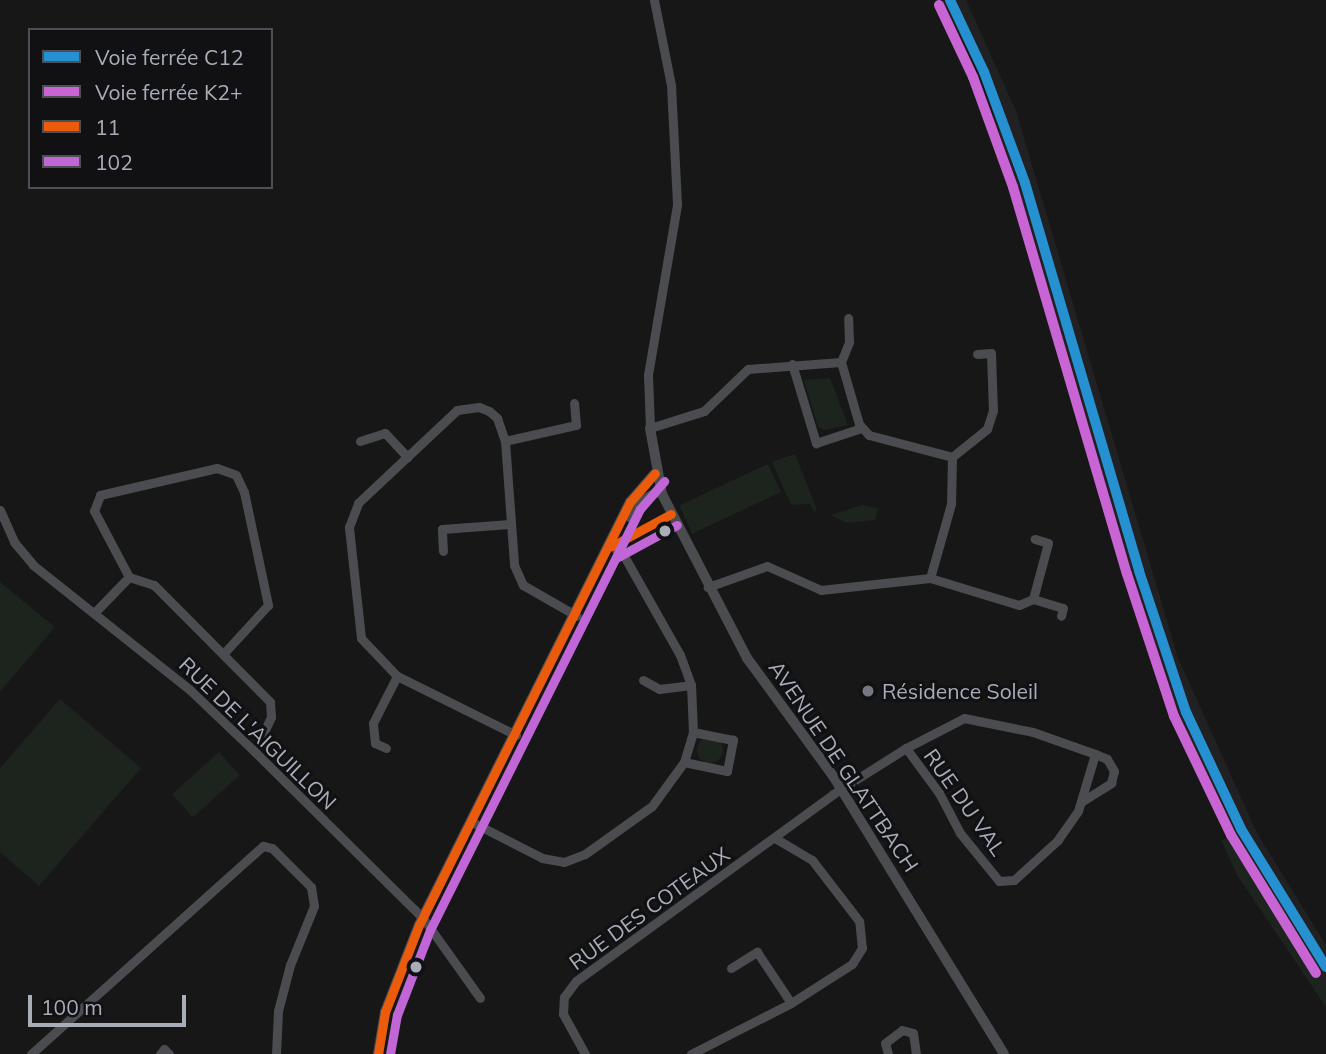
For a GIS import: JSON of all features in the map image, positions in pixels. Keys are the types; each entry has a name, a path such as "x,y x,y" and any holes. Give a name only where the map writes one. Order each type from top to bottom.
{"street":[{"path":"654,0 671,85 677,205 648,375 650,428 704,411 748,369 841,362"},
{"path":"848,318 849,342 841,362 861,428 869,435 952,457"},
{"path":"952,457 987,429 993,411 991,353 977,354"},
{"path":"792,364 816,443 861,428"},
{"path":"505,441 576,425 574,402"},
{"path":"516,735 397,676 361,638 349,527 358,503 457,410 479,407 497,418 505,441 514,565 523,586 577,616"},
{"name":"AVENUE DE GLATTBACH","path":"650,428 655,473 661,492 747,658 842,789 1004,1054"},
{"path":"360,441 385,433 407,457"},
{"path":"930,579 951,504 952,457"},
{"path":"225,652 268,604 244,492 236,475 217,468 100,495 94,512 129,577 154,585 225,652 270,702 271,717 255,752"},
{"path":"378,1054 385,1012 423,918 577,616 636,492 655,473"},
{"path":"614,541 640,502 661,492"},
{"name":"RUE DE L'AIGUILLON","path":"0,510 14,542 33,565 96,611 189,689 255,752 423,918 481,998"},
{"path":"443,551 442,530 510,524"},
{"path":"1033,599 1048,544 1034,540"},
{"path":"472,822 542,858 564,862 585,854 652,806 684,762 693,732 691,685 680,655 614,541"},
{"path":"708,587 767,566 821,590 930,579 1019,605 1033,599 1063,608 1061,616"},
{"path":"96,611 129,577"},
{"path":"386,748 375,743 373,723 397,676"},
{"path":"643,680 659,689 691,685"},
{"name":"RUE DU VAL","path":"842,789 906,748 964,718 1033,732 1107,759 1114,771 1111,783 1081,802"},
{"path":"684,762 727,771 733,740 693,732"},
{"name":"RUE DU VAL","path":"906,748 939,793 960,833 999,881 1014,880 1058,841 1081,802 1095,754"},
{"name":"RUE DES COTEAUX","path":"585,1054 563,1014 564,997 576,981 842,789"},
{"path":"691,1054 791,1003 852,964 862,948 859,922 813,860 775,838"},
{"path":"32,1054 263,846 272,848 311,887 314,906 284,988 276,1054"},
{"path":"731,968 757,951 791,1003"},
{"path":"888,1054 885,1043 902,1030 913,1033 916,1054"},
{"path":"160,1054 164,1049 169,1054"}],"shaded area":[{"path":"942,0 966,0 1016,111 1178,658 1257,833 1326,945 1326,986 1258,878 1209,783 1176,706 1140,605 1015,181 980,75"},
{"path":"830,378 848,425 824,430 818,427 804,380"},
{"path":"795,454 817,510 814,512 810,504 791,505 772,462"},
{"path":"768,464 781,492 692,534 679,505"},
{"path":"862,505 878,508 875,520 847,523 831,515"},
{"path":"0,582 55,627 0,692"},
{"path":"60,699 141,768 39,886 0,852 0,768"},
{"path":"710,737 719,741 723,750 719,759 710,763 701,759 697,750 701,741"},
{"path":"219,752 240,775 193,817 172,794"},
{"path":"1236,835 1326,986 1326,1007 1237,875 1221,840"}],"rail line":[{"name":"C12","path":"950,0 984,72 1025,183 1139,571 1186,712 1241,829 1326,967"},
{"name":"K2+","path":"939,5 973,77 1013,187 1127,574 1174,716 1231,835 1316,973"}],"transit line":[{"name":"11","path":"378,1054 385,1012 419,925 630,502 655,473"},
{"name":"102","path":"390,1054 397,1015 430,930 640,509 664,481"},
{"name":"11","path":"612,546 671,514"},
{"name":"102","path":"618,557 677,525"}],"place":[{"name":"Résidence Soleil","path":"868,691"}]}
